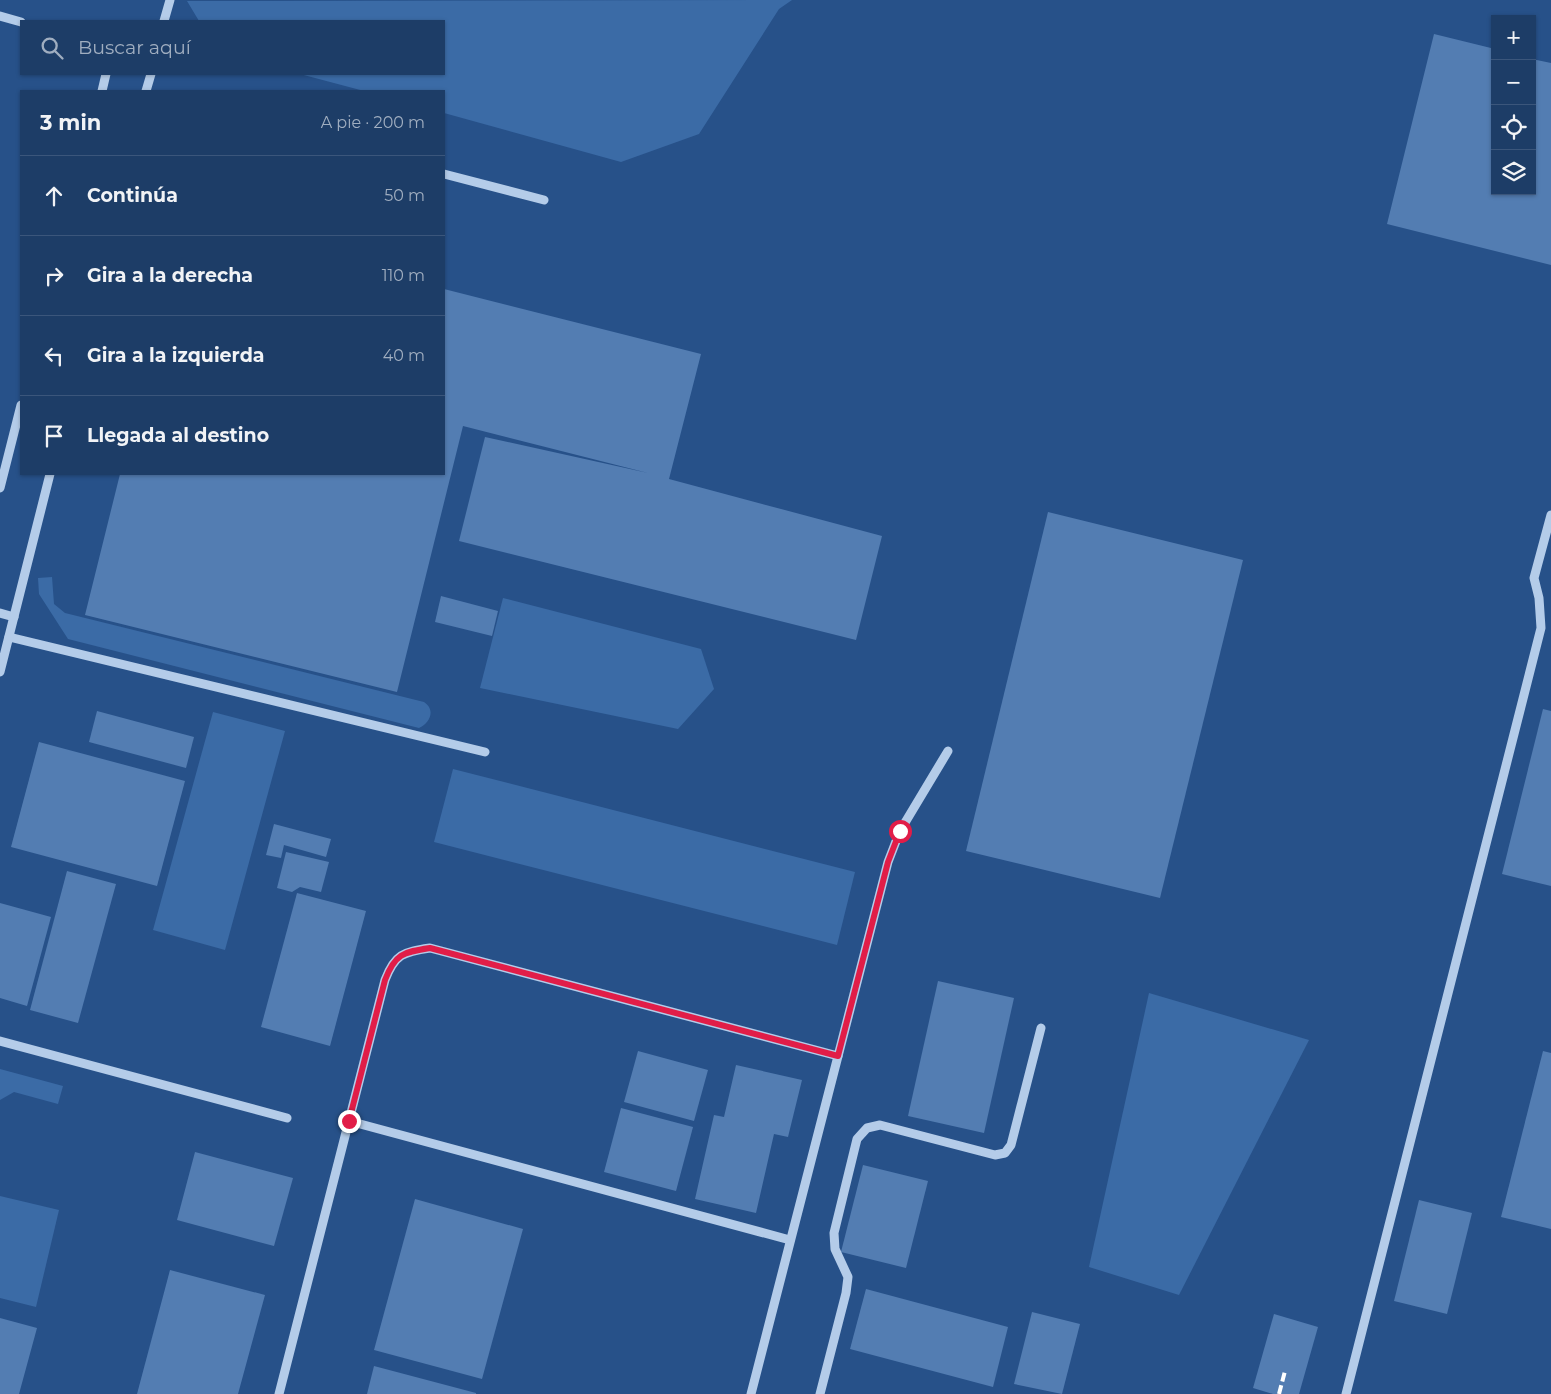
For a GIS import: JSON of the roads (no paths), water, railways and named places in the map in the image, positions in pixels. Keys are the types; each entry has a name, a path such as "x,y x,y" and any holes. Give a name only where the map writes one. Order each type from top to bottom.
{"lane":[{"path":"164,20 170,0"},
{"path":"0,16 20,22"},
{"path":"102,90 106,75"},
{"path":"146,90 151,75"},
{"path":"445,174 544,200"},
{"path":"0,488 20,409"},
{"path":"0,672 50,475"},
{"path":"1346,1394 1541,628 1540,598 1534,578 1551,515"},
{"path":"0,613 14,617"},
{"path":"9,637 485,752"},
{"path":"751,1394 888,862 900,831 948,751"},
{"path":"279,1394 385,980 392,963 405,952 430,948 838,1056"},
{"path":"820,1394 846,1293 848,1277 835,1249 834,1234 857,1139 867,1128 880,1124 995,1155 1005,1153 1011,1145 1041,1028"},
{"path":"0,1041 287,1118"},
{"path":"349,1121 790,1240"}],"railway":[{"path":"1279,1394 1285,1371"}]}
